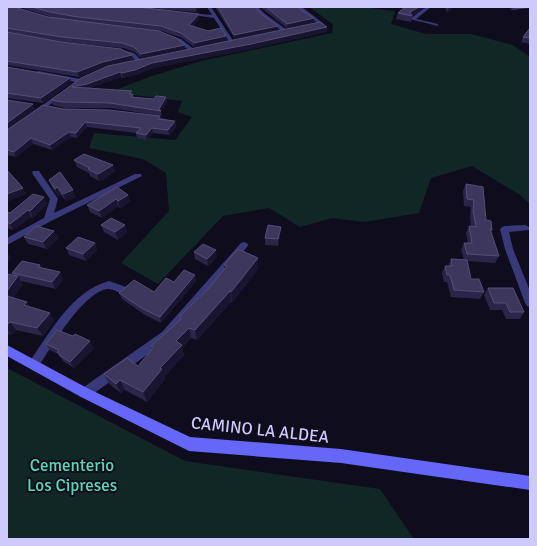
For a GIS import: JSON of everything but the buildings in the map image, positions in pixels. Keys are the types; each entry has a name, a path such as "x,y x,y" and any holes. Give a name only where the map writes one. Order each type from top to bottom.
{"street":[{"path":"209,7 220,28 232,42"},
{"path":"256,7 263,15 285,32"},
{"path":"299,7 322,24 314,25"},
{"path":"429,7 412,19 436,25"},
{"path":"512,9 530,7"},
{"path":"184,14 215,17"},
{"path":"277,33 292,30"},
{"path":"161,33 179,40 192,50"},
{"path":"225,44 239,41"},
{"path":"108,49 132,54 139,61"},
{"path":"184,52 198,49"},
{"path":"132,62 146,59"},
{"path":"30,71 80,81"},
{"path":"74,85 86,78"},
{"path":"31,117 67,90"},
{"path":"36,106 50,109"},
{"path":"142,116 166,120"},
{"path":"36,173 54,199 48,219"},
{"path":"7,242 48,219 138,176"},
{"path":"526,228 504,229 509,249 530,303"},
{"path":"85,392 166,335 244,245"},
{"path":"34,364 66,317 93,289 109,285 123,290"},
{"name":"CAMINO LA ALDEA","path":"7,350 85,392 189,444 341,456 530,483"}],"green space":[{"path":"309,7 363,7 395,11 391,24 426,34 471,34 513,45 530,57 530,204 520,195 472,166 431,178 419,213 365,222 332,218 300,227 269,208 223,216 158,284 121,263 169,211 166,173 143,159 89,148 94,133 175,140 192,117 178,112 182,101 110,92 152,76 201,61 332,33 333,24"},
{"name":"Cementerio Los Cipreses","path":"7,368 185,461 380,489 414,539 7,539"}]}
